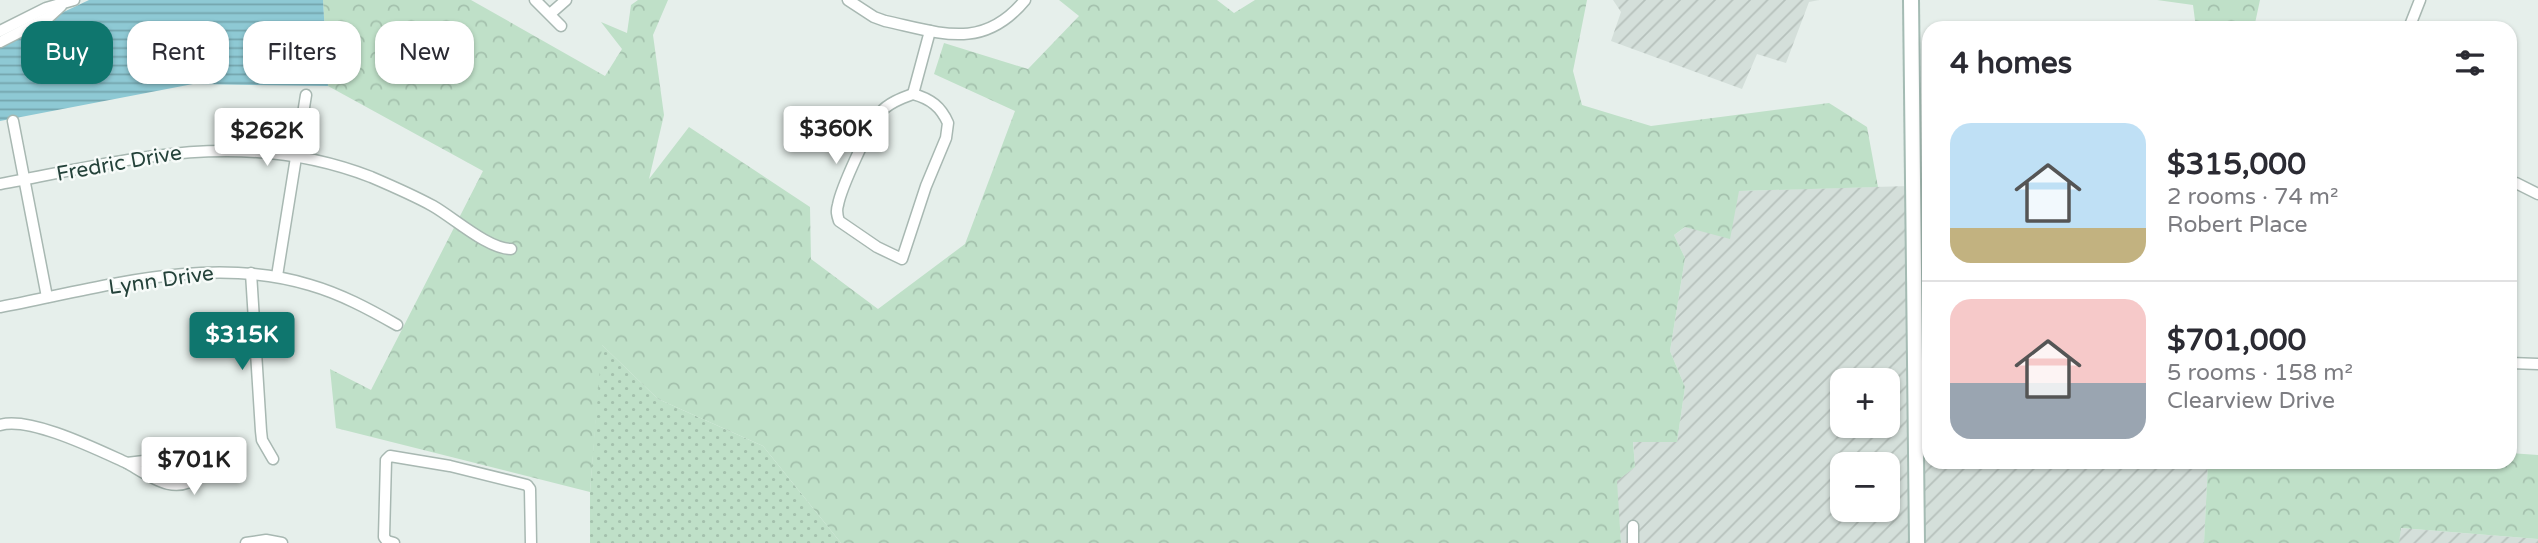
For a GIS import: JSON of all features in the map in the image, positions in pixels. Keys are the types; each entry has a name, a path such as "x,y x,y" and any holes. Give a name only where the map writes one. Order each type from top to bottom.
{"street":[{"path":"0,31 46,8 74,0"},
{"path":"535,0 561,26"},
{"path":"550,14 566,0"},
{"path":"848,0 874,17 930,31 964,36 984,32 1005,20 1025,0"},
{"path":"1911,0 1917,543"},
{"path":"2412,21 2420,0"},
{"path":"0,43 49,17 62,5"},
{"path":"914,94 930,31"},
{"path":"914,94 930,100 942,111 948,123 947,133 902,259 877,247 839,221 836,214 848,178 881,112 900,98 914,94"},
{"path":"276,276 306,95"},
{"path":"13,121 47,297"},
{"name":"Fredric Drive","path":"0,184 152,155 192,150 251,151 296,157 387,183 434,207 486,241 512,249"},
{"path":"2517,184 2538,194"},
{"name":"Lynn Drive","path":"0,307 185,273 226,271 276,276 334,293 397,325"},
{"path":"251,273 262,440 273,459"},
{"path":"2517,363 2538,364"},
{"path":"0,425 24,423 98,449 171,486 199,478 204,468 201,458 194,455 127,463"},
{"path":"394,543 384,537 386,460 390,456 450,466 527,485 530,489 531,543"},
{"path":"1633,526 1633,543"},
{"path":"246,543 266,540 282,543"}],"shaded area":[{"path":"1613,0 1819,0 1809,2 1786,63 1757,54 1742,89 1611,41 1621,12"},
{"path":"1909,186 1911,293 1922,301 1922,469 2208,469 2204,543 1621,543 1616,481 1635,467 1633,441 1677,442 1685,387 1670,351 1685,258 1674,235 1738,191"},
{"path":"2400,528 2538,539 2538,543 2399,543"}],"green space":[{"path":"323,0 471,0 605,76 622,49 601,22 627,33 631,5 638,0 668,0 653,35 664,115 649,179 689,127 810,207 811,259 878,309 965,244 1015,111 934,74 944,43 1028,69 1079,16 1059,0 1217,0 1234,13 1255,0 1587,0 1573,71 1582,105 1651,126 1829,103 1867,127 1878,187 1739,191 1730,239 1685,227 1674,235 1685,258 1670,351 1685,387 1677,442 1633,442 1635,467 1617,481 1621,543 841,543 763,446 658,399 602,345 590,492 336,428 330,369 371,390 483,171 328,86 361,84 361,21 324,21"},
{"path":"2157,0 2260,0 2256,21 2195,21 2193,5"},
{"path":"601,344 658,399 763,446 841,543 590,543 590,492"},
{"path":"2517,454 2538,455 2538,539 2401,528 2399,543 2204,543 2208,469 2517,469"}],"water":[{"path":"89,0 323,0 324,21 243,21 243,84 328,86 193,84 0,121 0,42 21,32 21,84 113,84 113,21 44,21"}]}
